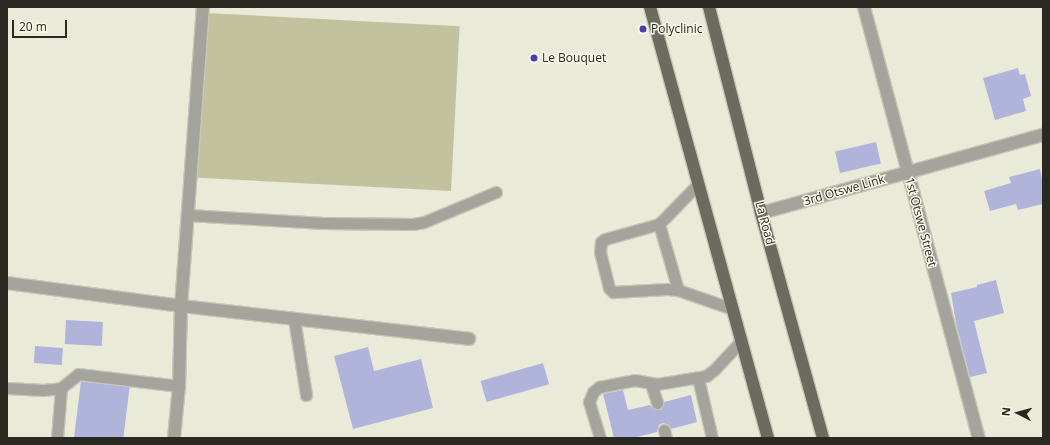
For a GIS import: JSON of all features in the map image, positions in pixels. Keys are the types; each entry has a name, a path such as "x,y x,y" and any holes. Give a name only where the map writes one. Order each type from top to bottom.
{"main road":[{"path":"650,7 768,438"},
{"name":"La Road","path":"709,7 762,213 823,438"}],"street":[{"path":"174,438 179,386 181,306 203,7"},
{"name":"1st Otswe Street","path":"864,7 979,438"},
{"name":"3rd Otswe Link","path":"762,213 1043,135"},
{"path":"7,283 181,306 469,339"}],"lane":[{"path":"698,184 659,224 605,239 601,242 600,252 609,288 613,292 667,289 678,290 732,309"},
{"path":"188,215 323,223 413,224 424,222 496,192"},
{"path":"659,224 678,290"},
{"path":"294,319 306,395"},
{"path":"600,438 589,402 593,392 599,387 635,380 652,384 698,378 710,374 741,341"},
{"path":"7,388 43,390 61,388 78,374 179,386"},
{"path":"698,378 712,438"},
{"path":"652,384 657,404"},
{"path":"57,438 61,388"}],"green space":[{"path":"206,13 460,26 451,191 197,178"}],"building":[{"path":"1018,68 1020,75 1025,74 1031,96 1023,99 1026,111 995,120 983,78"},
{"path":"876,142 881,163 840,173 835,151"},
{"path":"1040,169 1043,184 1043,204 1018,210 1016,204 990,211 984,191 1011,183 1009,177"},
{"path":"996,280 1004,313 974,321 987,373 970,377 956,323 951,293 977,287 977,285"},
{"path":"66,320 103,322 102,346 65,344"},
{"path":"35,346 63,348 62,365 34,363"},
{"path":"368,347 374,371 421,359 433,408 353,429 334,356"},
{"path":"543,363 549,384 487,402 481,381"},
{"path":"81,381 130,387 123,438 74,438"},
{"path":"623,390 628,410 650,405 659,410 664,402 691,395 697,422 671,429 669,425 663,423 659,425 657,432 633,438 614,438 603,394"}],"place":[{"name":"Polyclinic","path":"643,29"},
{"name":"Le Bouquet","path":"534,58"}]}
